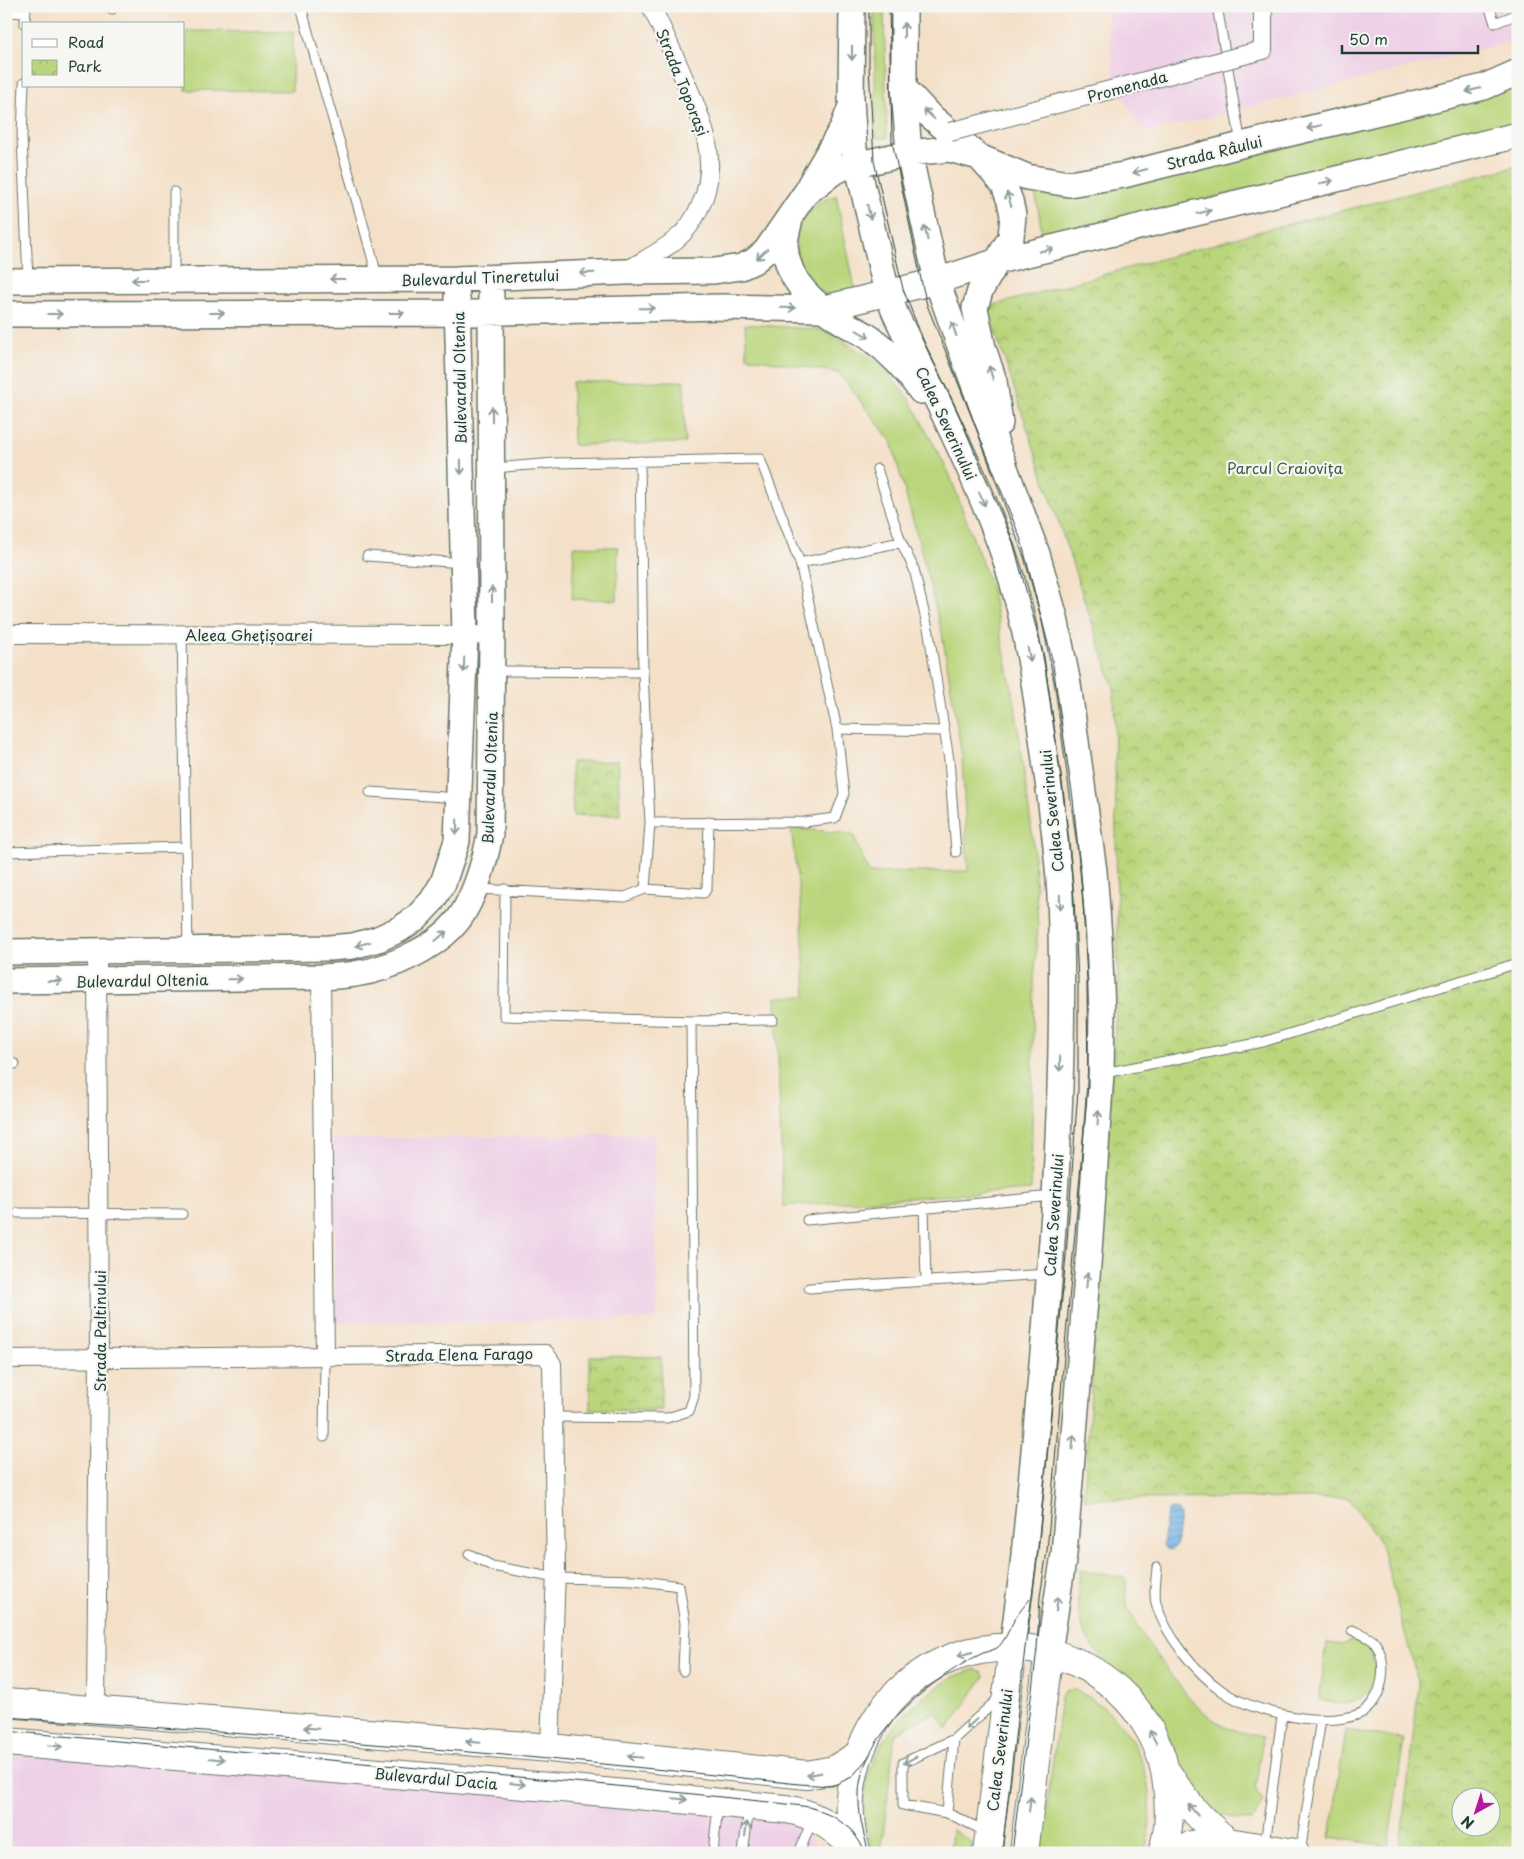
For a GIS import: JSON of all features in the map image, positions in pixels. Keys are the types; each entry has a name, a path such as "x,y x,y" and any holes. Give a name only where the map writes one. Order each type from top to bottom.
{"main road":[{"name":"Calea Severinului","path":"852,6 851,99 854,149 887,292 984,504 1006,560 1024,628 1037,696 1060,893 1060,1095 1055,1196 1024,1549 988,1843"},
{"path":"904,6 904,88 909,153 937,280 1037,554 1055,618 1068,684 1095,881 1100,966 1101,1073 1089,1252 1065,1545 1049,1652 1024,1853"},
{"name":"Strada Râului","path":"909,153 949,149 979,157 1027,177 1069,184 1124,175 1484,87 1518,72"},
{"path":"904,88 928,114 979,157 1004,185 1013,215 1011,237 980,291 975,308 994,382 1008,473"},
{"path":"805,194 843,127 850,110 851,99"},
{"path":"6,314 458,313 721,307 821,309 937,280 998,261 1518,135"},
{"name":"Bulevardul Tineretului","path":"17,281 456,279 624,272 714,271 742,267 754,261 766,251 805,194 832,173 842,168 909,153"},
{"path":"791,214 785,244 789,268 798,283 821,309 869,337 892,356 909,373 947,423"},
{"name":"Bulevardul Oltenia","path":"6,981 321,978 357,974 413,955 440,938 462,914 475,889 484,863 490,834 492,670 491,277"},
{"name":"Bulevardul Oltenia","path":"6,952 98,952 353,946 378,939 400,929 416,918 432,901 443,883 457,841 465,635 456,279"},
{"path":"400,929 413,955"},
{"path":"1013,1647 1049,1652 1091,1669 1105,1678 1129,1700 1145,1721 1158,1746 1166,1771 1170,1810 1167,1840 1162,1853"},
{"name":"Bulevardul Dacia","path":"856,1850 850,1814 850,1790 858,1755 874,1722 896,1694 924,1672 962,1654 980,1649 1013,1647"},
{"path":"6,1703 550,1748 807,1775 834,1770 858,1755"},
{"name":"Bulevardul Dacia","path":"6,1742 786,1809 813,1816 831,1826 856,1850"},
{"path":"1166,1771 1184,1799 1205,1824 1228,1842"},
{"path":"1178,1853 1192,1845 1228,1842 1295,1853"}],"street":[{"name":"Strada Toporași","path":"624,272 658,252 683,234 698,213 707,190 710,168 707,139 698,110 651,6"},
{"name":"Promenada","path":"950,132 1263,50 1263,6"},
{"name":"Aleea Ghețișoarei","path":"6,634 492,635"},
{"name":"Strada Paltinului","path":"96,1710 99,1358 98,952"},
{"path":"321,978 325,1356"},
{"name":"Strada Elena Farago","path":"6,1358 545,1354 552,1364 556,1578 550,1748"}],"lane":[{"path":"301,6 357,198 378,279"},
{"path":"1216,6 1241,145"},
{"path":"1489,6 1495,23 1518,14"},
{"path":"6,12 26,9 25,22"},
{"path":"17,281 24,88"},
{"path":"174,192 174,280"},
{"path":"492,468 555,463 640,460 760,459 800,563 837,729 844,794 835,818 804,822 650,823"},
{"path":"640,460 643,672 650,823 645,889"},
{"path":"877,468 901,542 914,569 929,633 949,760 956,852"},
{"path":"800,563 901,542"},
{"path":"368,556 463,563"},
{"path":"182,634 188,950"},
{"path":"492,670 643,672"},
{"path":"837,729 944,731"},
{"path":"370,792 458,798"},
{"path":"475,889 505,889 625,897 645,889 704,893 707,888 710,822"},
{"path":"6,852 186,847"},
{"path":"505,889 504,1016 691,1021 773,1020"},
{"path":"1101,1073 1262,1042 1518,964"},
{"path":"553,1417 667,1418 689,1412 694,1396 691,1021"},
{"path":"807,1220 924,1207 1055,1196"},
{"path":"924,1207 926,1281"},
{"path":"18,1213 182,1214"},
{"path":"809,1288 1049,1274"},
{"path":"324,1437 325,1356"},
{"path":"469,1554 492,1566 556,1578 635,1580 679,1586 685,1622 683,1671"},
{"path":"1157,1568 1156,1605 1170,1634 1195,1666 1221,1691 1245,1704 1282,1716 1321,1719 1344,1718 1362,1712 1375,1699 1382,1680 1381,1659 1374,1642 1352,1630"},
{"path":"988,1843 948,1813 902,1805 903,1763 954,1739 1007,1691"},
{"path":"1264,1848 1282,1716"},
{"path":"1300,1853 1321,1719"},
{"path":"948,1813 954,1739"},
{"path":"713,1853 718,1802"},
{"path":"743,1853 749,1806"},
{"path":"803,1853 801,1848 813,1816"}],"shaded area":[{"path":"1106,6 1518,6 1518,40 1144,133 1115,85"},
{"path":"654,1134 657,1319 336,1323 333,1139"},
{"path":"6,1744 797,1821 820,1853 6,1853"}],"green space":[{"path":"874,6 884,6 887,138 876,138"},
{"path":"187,31 293,32 292,91 186,90"},
{"path":"1518,84 1518,124 1139,215 1042,233 1035,190"},
{"name":"Parcul Craiovița","path":"1518,166 1518,1853 1448,1853 1400,1847 1419,1685 1381,1544 1349,1498 1084,1499 1118,981 1114,689 987,307 1254,233"},
{"path":"836,195 856,293 830,295 820,291 802,275 794,238 802,219 808,212 822,201"},
{"path":"745,324 825,330 879,363 910,400 949,473 991,587 1015,705 1033,840 1038,927 1034,980 1031,1190 783,1206 776,997 806,996 801,908 791,828 853,834 869,873 968,871 962,757 942,633 891,441 839,373 747,357"},
{"path":"684,381 685,443 573,445 572,382"},
{"path":"574,546 618,547 617,600 572,599"},
{"path":"618,761 620,815 573,816 571,762"},
{"path":"590,1356 661,1357 661,1410 590,1409"},
{"path":"1080,1570 1126,1578 1127,1605 1134,1621 1154,1653 1180,1687 1193,1702 1217,1722 1239,1731 1263,1737 1255,1789 1264,1801 1252,1821 1225,1816 1212,1811 1201,1805 1196,1799 1174,1747 1161,1727 1132,1688 1089,1642 1078,1611"},
{"path":"1355,1638 1368,1649 1373,1659 1375,1675 1370,1690 1358,1700 1345,1704 1319,1700 1327,1643 1343,1645"},
{"path":"975,1669 982,1672 984,1677 947,1730 935,1712 895,1734 881,1853 874,1853 866,1830 864,1807 866,1784 883,1742 913,1706 953,1677"},
{"path":"1073,1689 1096,1702 1114,1718 1129,1736 1140,1757 1147,1779 1150,1803 1145,1853 1041,1853 1061,1697 1065,1691"},
{"path":"1346,1730 1404,1739 1388,1846 1330,1837"},
{"path":"952,1830 972,1842 971,1853 950,1853"}],"water":[{"path":"1171,1509 1177,1510 1180,1515 1176,1546 1172,1550 1166,1549 1163,1545 1167,1512"}],"tram line":[{"path":"869,6 869,66 874,161 903,289 924,342 955,406 1013,542 1044,657 1064,797 1074,899 1078,981 1078,1089 1066,1256 1038,1551 1002,1853"},
{"path":"889,6 892,141 922,284 927,305 1021,540 1052,659 1073,799 1083,901 1087,979 1088,1085 1047,1551 1040,1597 1037,1649 1012,1853"},
{"path":"868,1850 860,1815 859,1793 863,1771 872,1750 885,1730 920,1694 960,1665 1000,1646 1022,1608 1031,1598"},
{"path":"6,1717 403,1746 832,1786 852,1777 870,1755"},
{"path":"6,1731 607,1785 810,1807 834,1817 851,1829 867,1853"}]}
